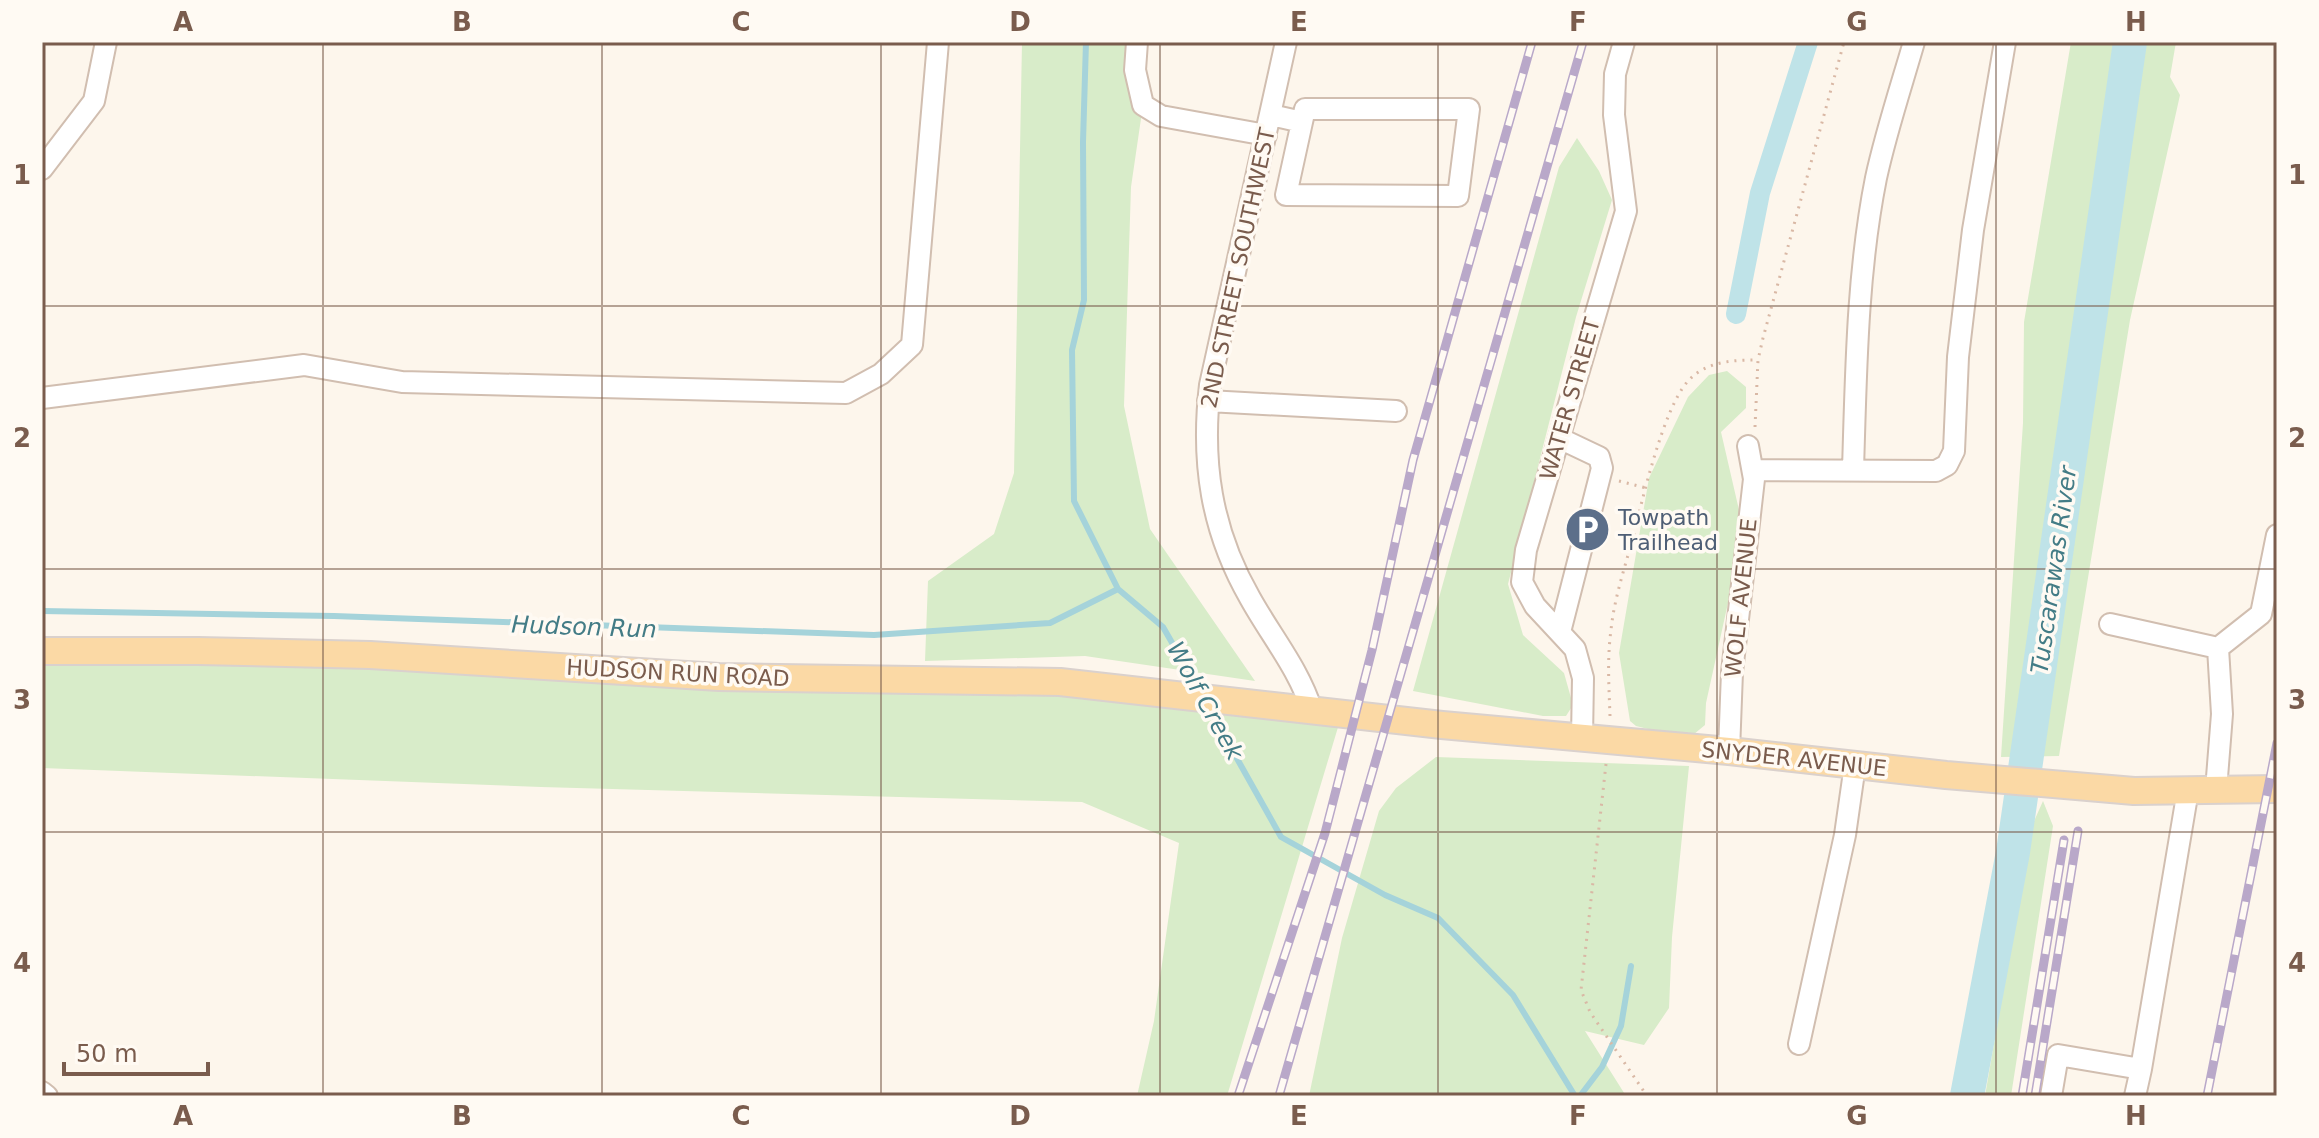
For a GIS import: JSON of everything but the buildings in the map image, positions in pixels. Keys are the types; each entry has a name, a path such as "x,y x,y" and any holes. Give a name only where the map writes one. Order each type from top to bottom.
{"main road":[{"name":"HUDSON RUN ROAD","path":"42,651 370,655 719,677 1060,682 1312,711"},
{"name":"SNYDER AVENUE","path":"1312,711 2134,791 2277,789"}],"street":[{"path":"42,169 94,101 106,42"},
{"path":"42,398 304,365 402,382 846,393 881,374 912,345 938,42"},
{"path":"1137,42 1135,70 1143,105 1161,116 1269,125 1302,122"},
{"name":"2ND STREET SOUTHWEST","path":"1286,42 1205,426 1212,504 1227,555 1250,599 1305,687 1312,711"},
{"name":"WATER STREET","path":"1582,738 1583,678 1575,649 1535,606 1522,582 1526,550 1626,211 1614,115 1615,74 1624,42"},
{"path":"1853,470 1857,352 1869,230 1877,177 1914,42"},
{"path":"1753,470 1936,471 1947,465 1954,451 1958,357 1971,246 2005,42"},
{"path":"1305,109 1469,109 1458,196 1286,195 1302,122 1305,109"},
{"path":"1208,401 1396,411"},
{"path":"1559,438 1599,457 1602,468 1560,632"},
{"name":"WOLF AVENUE","path":"1729,751 1732,672 1751,516 1753,470 1748,446"},
{"path":"2218,648 2261,614 2277,535"},
{"path":"2110,624 2218,648"},
{"path":"2216,790 2222,714 2218,648"},
{"path":"1799,1044 1845,835 1855,765"},
{"path":"2135,1096 2188,790"},
{"path":"2051,1096 2058,1055 2141,1069"},
{"path":"42,1092 47,1096"}],"path":[{"path":"1748,446 1756,422 1758,360 1844,42"},
{"path":"1610,727 1611,630 1646,488 1673,407 1691,377 1719,363 1758,360"},
{"path":"1599,483 1617,480 1646,488"},
{"path":"1607,756 1581,990 1583,1001 1647,1096"}],"green space":[{"path":"1022,42 1137,42 1143,105 1131,187 1124,406 1150,529 1255,681 1085,656 925,661 928,581 994,534 1014,473"},
{"path":"2071,42 2176,42 2170,77 2180,95 2130,320 2059,756 2001,757 2023,423 2024,322"},
{"path":"1577,138 1599,171 1612,200 1576,317 1508,584 1523,635 1564,673 1573,705 1566,716 1543,716 1413,691 1559,167"},
{"path":"1727,371 1746,387 1746,408 1721,432 1739,510 1735,571 1706,703 1705,725 1688,739 1636,726 1630,721 1619,653 1649,478 1688,397 1709,375"},
{"path":"42,651 1019,681 1342,714 1227,1096 1137,1096 1154,1021 1179,843 1082,802 541,787 42,768"},
{"path":"1436,757 1689,766 1672,937 1669,1008 1644,1045 1585,1031 1626,1096 1309,1096 1342,938 1379,811 1396,788"},
{"path":"2043,801 2053,826 2011,1096 1985,1096 2031,828"}],"waterway":[{"name":"Wolf Creek","path":"1086,42 1084,300 1072,350 1074,501 1118,589 1163,627 1198,688"},
{"path":"1736,314 1760,193 1808,42"},
{"name":"Tuscarawas River","path":"1967,1096 2013,852 2130,42"},
{"name":"Hudson Run","path":"42,611 334,616 874,635 1050,623 1118,589"},
{"name":"Wolf Creek","path":"1207,705 1281,837 1385,895 1438,918 1513,995 1575,1096"},
{"path":"1580,1096 1602,1067 1621,1026 1631,966"}],"railway":[{"path":"1238,1096 1325,833 1372,650 1413,460 1532,42"},
{"path":"1279,1096 1583,42"},
{"path":"2207,1096 2277,743"},
{"path":"2035,1096 2078,831"},
{"path":"2022,1096 2064,840"}],"place":[{"name":"Towpath Trailhead","path":"1587,530"}]}
